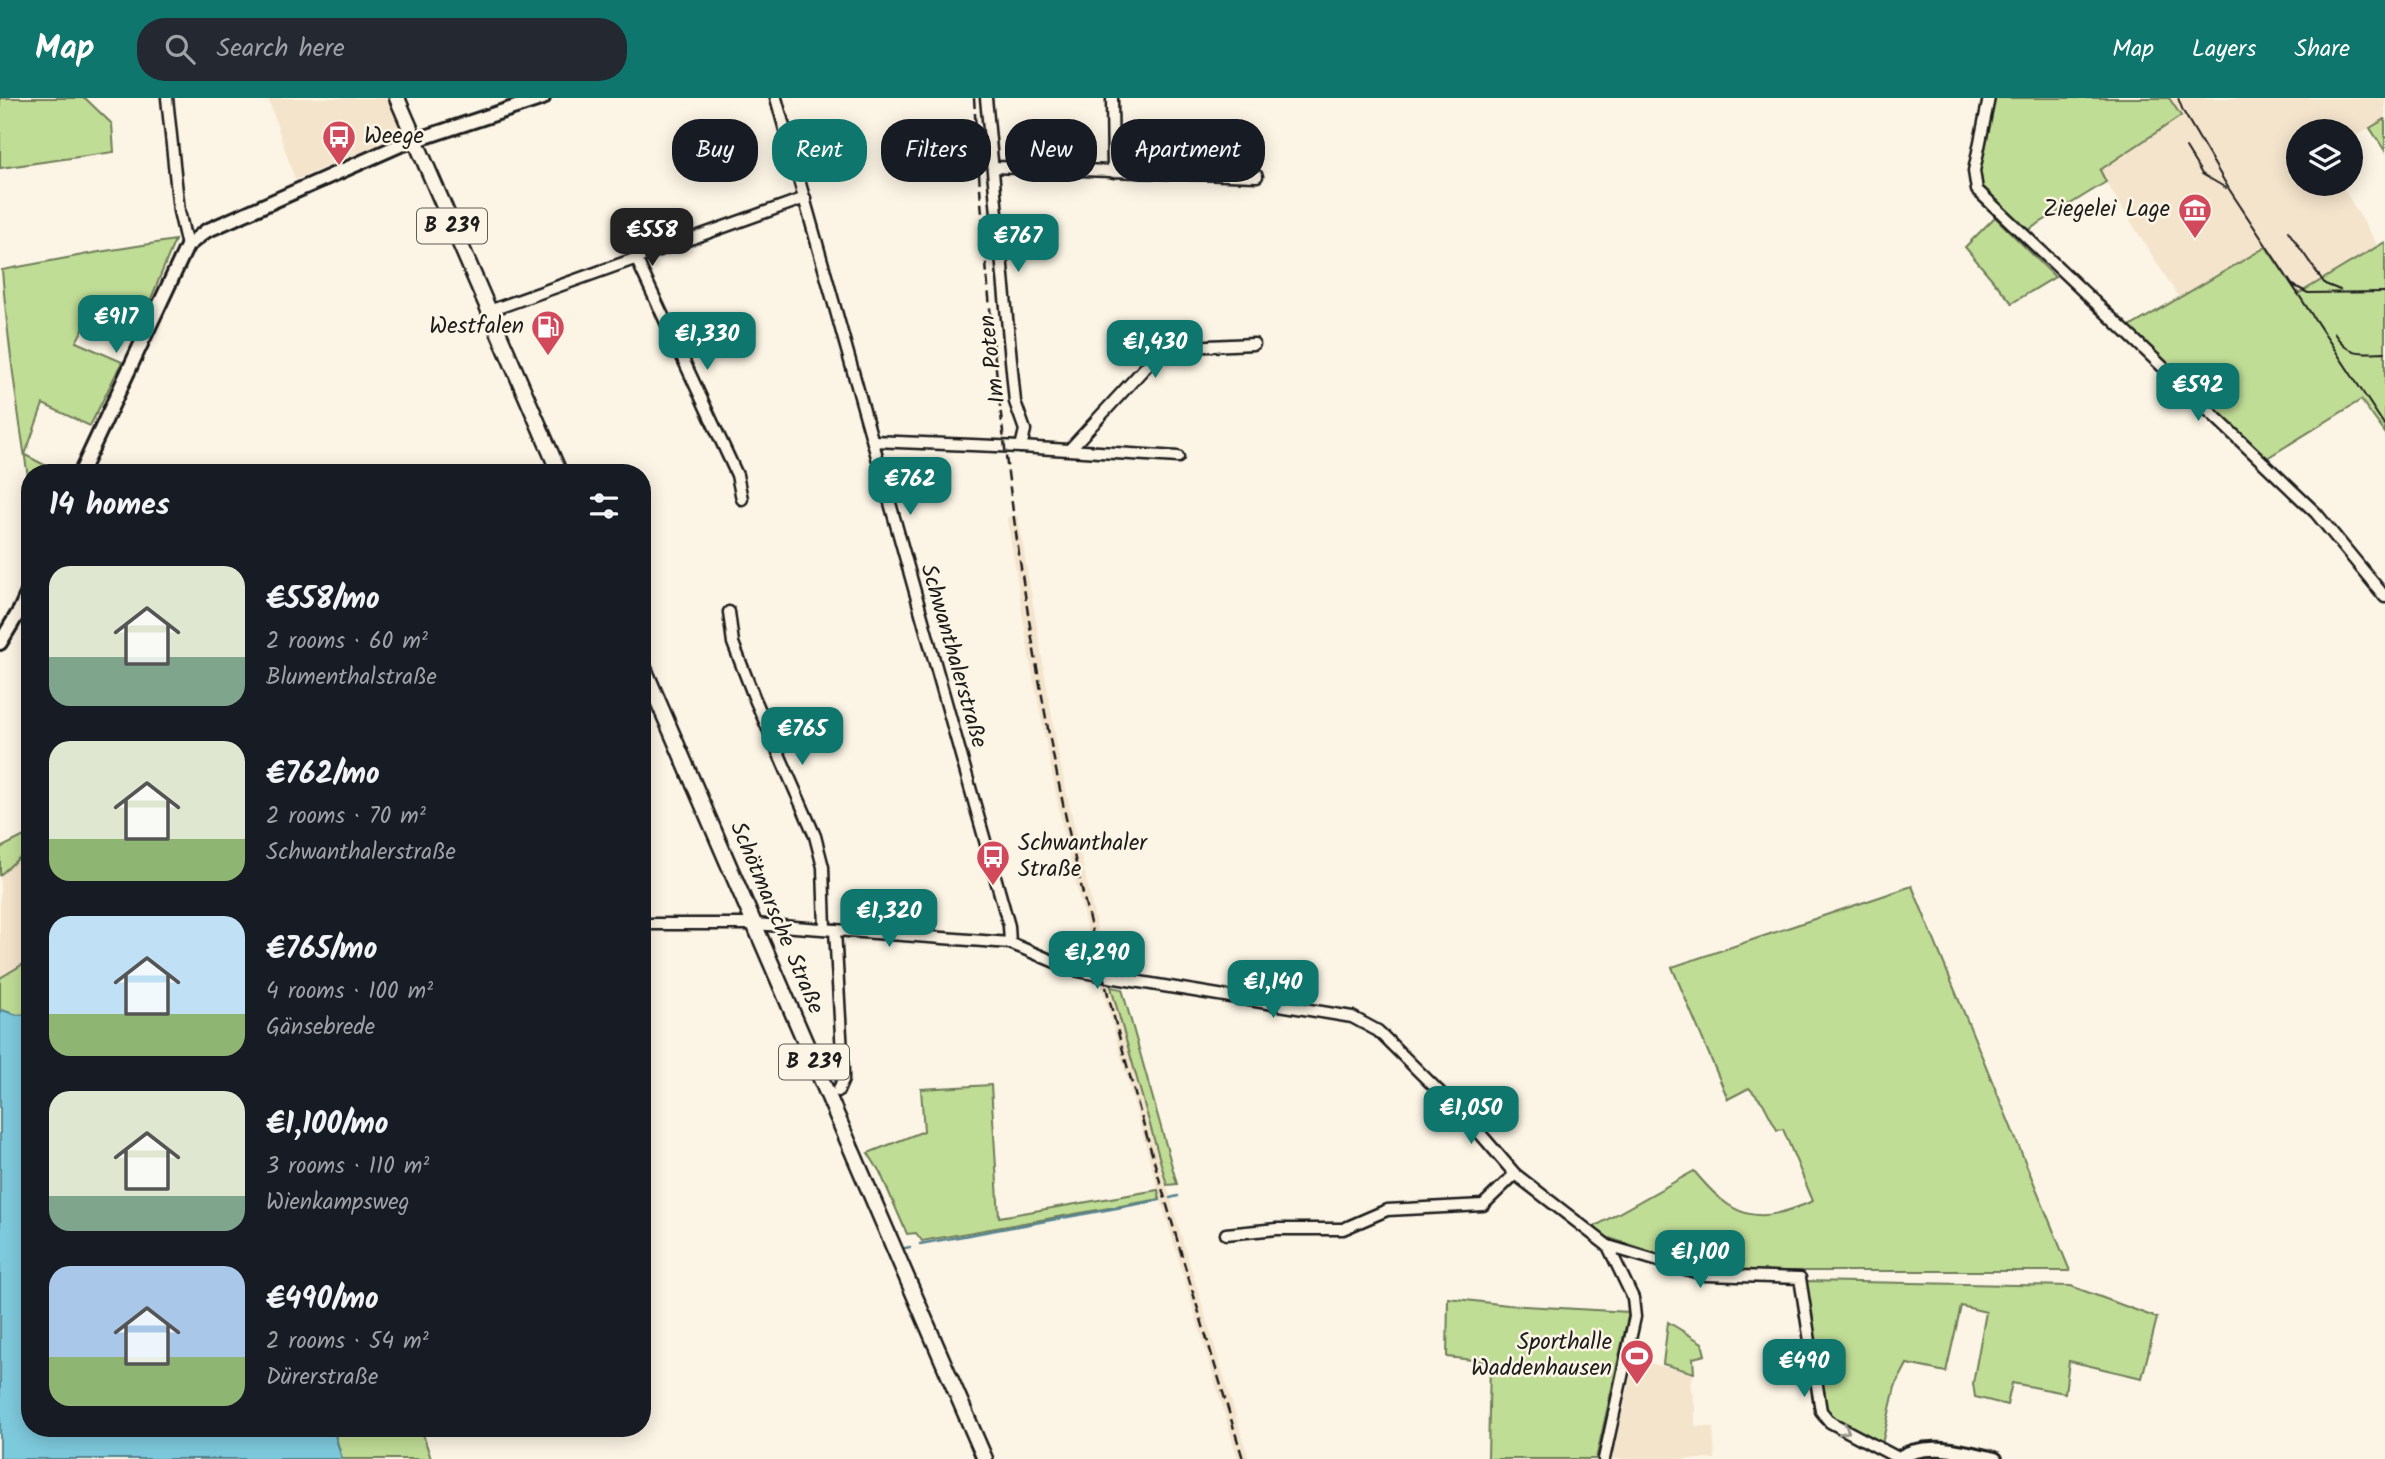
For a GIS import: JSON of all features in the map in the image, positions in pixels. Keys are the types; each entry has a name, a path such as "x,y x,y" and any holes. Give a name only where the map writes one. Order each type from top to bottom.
{"main road":[{"name":"B 239","path":"397,98 556,464"},
{"path":"85,464 187,246 205,231 416,140 543,98"},
{"path":"0,643 21,604"},
{"name":"Schötmarsche Straße","path":"651,685 985,1459"},
{"path":"1897,1458 1912,1451 1943,1448 1995,1459"}],"street":[{"path":"167,98 179,211 187,246"},
{"name":"Schwanthalerstraße","path":"776,98 1009,926 1010,943"},
{"name":"Im Poten","path":"986,98 1015,402 1025,430 1021,447"},
{"path":"1112,98 1112,119"},
{"path":"1989,98 1974,171 1977,190 2316,513 2385,597"},
{"path":"993,167 1111,172"},
{"path":"489,311 805,198"},
{"path":"636,258 737,475 742,499"},
{"path":"1070,449 1163,348 1254,344"},
{"path":"873,441 1070,449 1178,457"},
{"path":"729,612 733,643 815,836 823,867 843,1071 843,1080 838,1091"},
{"path":"651,924 754,923 1010,943 1074,970 1352,1017 1365,1022 1378,1031 1472,1124 1515,1174 1608,1246 1706,1276 1800,1278 1821,1411 1830,1422 1897,1458"},
{"path":"1226,1234 1277,1229 1343,1229 1387,1210 1483,1205 1515,1174"},
{"path":"1604,1459 1635,1317 1633,1298 1608,1246"}],"shaded area":[{"path":"268,98 387,98 399,124 392,139 295,180"},
{"path":"2169,98 2385,98 2385,119 2363,132 2363,119 2286,119 2286,196 2348,196 2378,246 2298,295 2265,247 2179,298 2099,171 2181,116"},
{"path":"1018,516 1059,758 1104,959 1111,962 1113,973 1097,970 1064,835 1030,661 1007,517"},
{"path":"21,856 21,965 0,978 0,875"},
{"path":"1100,981 1110,983 1183,1242 1249,1459 1238,1459 1158,1190"},
{"path":"1635,1360 1694,1373 1690,1383 1695,1406 1695,1426 1713,1427 1715,1459 1611,1459"}],"green space":[{"path":"0,98 85,98 112,124 114,152 0,168"},
{"path":"1993,98 2169,98 2181,116 2100,170 2106,182 2025,232 1980,189 1979,173"},
{"path":"2385,119 2385,151 2370,128"},
{"path":"1995,217 2055,277 2012,303 1965,247"},
{"path":"175,240 144,316 100,298 76,342 122,362 90,426 43,404 25,455 2,270"},
{"path":"2385,242 2385,433 2361,400 2267,458 2128,328 2266,247 2298,294"},
{"path":"25,455 42,464 26,464"},
{"path":"21,838 21,856 0,875 0,848"},
{"path":"1912,886 2070,1271 1710,1271 1606,1237 1594,1227 1694,1171 1721,1199 1747,1213 1776,1214 1813,1201 1783,1129 1777,1130 1763,1103 1749,1088 1728,1099 1672,967"},
{"path":"21,965 21,1015 0,1011 0,978"},
{"path":"1111,987 1122,989 1177,1184 1167,1185"},
{"path":"991,1085 999,1217 1158,1190 1160,1199 922,1241 916,1233 907,1234 880,1172 868,1153 924,1131 921,1089"},
{"path":"1805,1281 2071,1286 2157,1318 2142,1378 2069,1361 2065,1393 2012,1383 2007,1405 1975,1397 1973,1383 1986,1312 1961,1306 1946,1372 1907,1364 1895,1387 1882,1444 1833,1419 1825,1409"},
{"path":"1448,1298 1508,1305 1629,1312 1596,1459 1488,1459 1490,1362 1447,1357"},
{"path":"1668,1322 1702,1343 1705,1355 1693,1358 1694,1373 1663,1364"},
{"path":"336,1437 424,1437 431,1459 342,1459"}],"water":[{"path":"0,1011 21,1015 21,1437 336,1437 342,1459 0,1459"}],"waterway":[{"path":"1170,1198 1178,1196"},
{"path":"920,1244 1160,1200"},
{"path":"905,1248 910,1247"}],"tram line":[{"path":"2178,98 2229,189 2385,426"},
{"path":"2186,148 2202,174 2226,188"},
{"path":"2288,231 2325,284 2340,290"},
{"path":"2293,285 2308,293 2385,292"},
{"path":"2334,333 2350,349 2369,353 2385,352"}],"railway":[{"path":"974,98 988,283 1007,467 1050,741 1087,911 1128,1069 1243,1459"}],"place":[{"name":"Weege","path":"339,167"},
{"name":"Ziegelei Lage","path":"2195,240"},
{"name":"Westfalen","path":"548,357"},
{"name":"Schwanthaler Straße","path":"993,887"},
{"name":"Sporthalle Waddenhausen","path":"1637,1386"}]}
